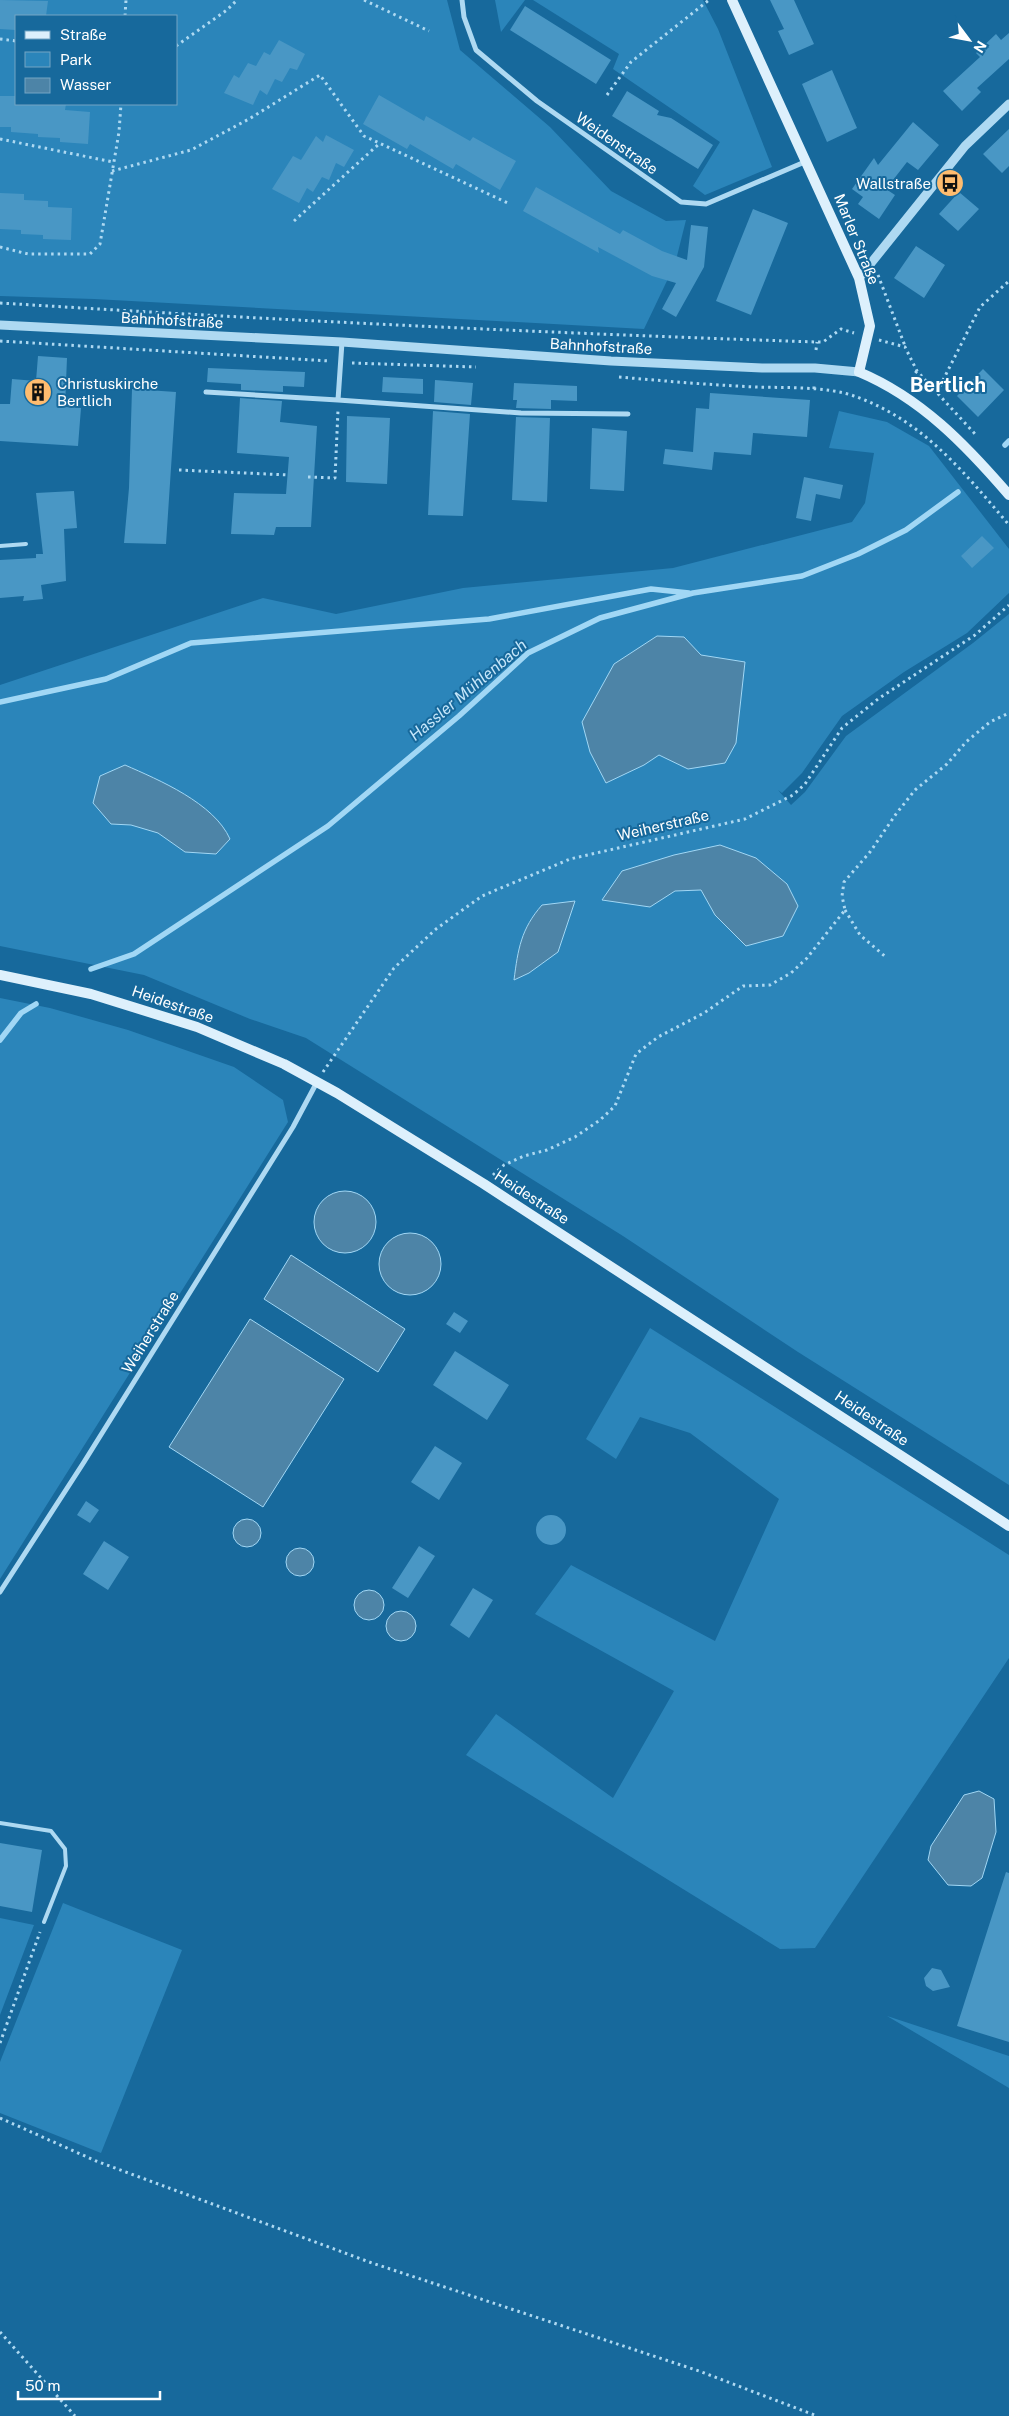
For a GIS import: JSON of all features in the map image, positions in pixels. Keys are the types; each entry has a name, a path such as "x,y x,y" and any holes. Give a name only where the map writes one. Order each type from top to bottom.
{"main road":[{"name":"Marler Straße","path":"732,0 808,161 859,278 870,326 859,372"},
{"path":"859,372 894,389 927,412 966,445 1009,495"},
{"name":"Heidestraße","path":"0,975 91,994 197,1027 284,1064 317,1082 484,1184 1009,1526"}],"street":[{"name":"Weidenstraße","path":"462,0 464,18 476,50 537,101 681,202 706,204 808,161"},
{"path":"859,278 966,146 1009,104"},
{"name":"Bahnhofstraße","path":"0,325 342,342 611,360 762,368 815,368 859,372"},
{"path":"338,400 342,342"},
{"path":"206,392 521,413 628,414"},
{"name":"Weiherstraße","path":"0,1592 121,1403 293,1127 317,1082"}],"lane":[{"path":"0,546 26,544"},
{"path":"0,1823 51,1831 66,1849 66,1866 44,1922"}],"path":[{"path":"125,15 126,0"},
{"path":"178,45 227,10 237,0"},
{"path":"364,0 429,32"},
{"path":"607,95 630,62 710,0"},
{"path":"0,39 15,41"},
{"path":"112,171 191,150 249,119 320,75 364,136 510,204"},
{"path":"0,247 28,254 90,254 100,244 121,105"},
{"path":"0,139 113,162"},
{"path":"294,221 380,143"},
{"path":"872,260 916,371 977,436"},
{"path":"937,392 980,307 1009,281"},
{"path":"0,303 188,315 635,336 823,342 841,330 846,331"},
{"path":"0,341 341,362 484,368"},
{"path":"816,350 817,342"},
{"path":"896,344 905,347"},
{"path":"911,378 916,371"},
{"path":"611,376 715,385 814,390 856,396 887,411 935,443 954,460 1009,525"},
{"path":"814,384 814,390"},
{"path":"308,476 335,478 338,400"},
{"path":"887,411 891,407"},
{"path":"179,470 289,475"},
{"name":"Weiherstraße","path":"327,1065 394,968 436,929 482,896 570,859 745,819 793,794 805,784 842,728 878,699 975,635 1009,605"},
{"path":"887,958 860,935 845,910 842,896 844,882 870,852 915,790 947,764 966,742 990,722 1009,713"},
{"path":"484,1184 504,1165 524,1156 547,1150 575,1137 600,1120 615,1106 636,1054 658,1037 704,1013 743,986 770,985 791,973 806,958 845,910"},
{"path":"0,2043 44,1922"},
{"path":"0,2118 96,2161 372,2263 699,2371 817,2416"},
{"path":"0,2332 76,2416"}],"green space":[{"path":"0,0 447,0 460,50 550,127 611,191 666,221 686,220 675,264 644,329 94,299 0,296"},
{"path":"495,0 525,0 501,32"},
{"path":"533,0 703,0 718,29 772,167 705,195 693,186 720,142 613,69 619,54"},
{"path":"839,411 887,422 929,446 1009,549 1009,593 967,633 904,672 842,716 802,773 782,793 778,790 791,805 805,792 846,736 973,643 1009,614 1009,1485 798,1352 623,1236 306,1038 250,1019 144,975 0,946 0,685 263,598 336,614 463,588 673,568 852,522 865,503 874,453 829,448"},
{"path":"0,998 50,1008 128,1030 234,1067 283,1100 288,1122 0,1579"},
{"path":"650,1328 1009,1555 1009,1658 815,1948 780,1949 466,1755 496,1714 613,1798 674,1691 535,1614 571,1565 715,1641 779,1499 690,1433 640,1417 616,1459 586,1439"},
{"path":"63,1903 182,1950 101,2153 0,2113 0,2062"},
{"path":"0,1918 34,1925 0,2015"},
{"path":"887,2016 1009,2056 1009,2088"}],"water":[{"path":"657,636 684,637 701,655 745,662 736,743 725,763 688,769 659,755 644,765 606,783 590,752 582,722 614,664"},
{"path":"125,765 154,778 199,804 212,814 230,839 216,854 185,852 158,833 131,825 111,824 93,803 100,776"},
{"path":"720,845 756,858 787,884 798,906 783,936 746,946 715,915 701,890 675,891 650,907 602,900 622,871 674,855"},
{"path":"575,901 558,952 529,973 514,980 522,940 529,922 535,914 542,905"},
{"path":"345,1191 357,1193 367,1200 374,1210 376,1222 374,1234 367,1244 357,1251 345,1253 333,1251 323,1244 316,1234 314,1222 316,1210 323,1200 333,1193"},
{"path":"410,1233 422,1235 432,1242 439,1252 441,1264 439,1276 432,1286 422,1293 410,1295 398,1293 388,1286 381,1276 379,1264 381,1252 388,1242 398,1235"},
{"path":"291,1255 405,1329 378,1372 264,1299"},
{"path":"250,1319 344,1379 263,1507 169,1447"},
{"path":"247,1519 257,1523 261,1533 257,1543 247,1547 237,1543 233,1533 237,1523"},
{"path":"300,1548 310,1552 314,1562 310,1572 300,1576 290,1572 286,1562 290,1552"},
{"path":"369,1590 380,1594 384,1605 380,1616 369,1620 358,1616 354,1605 358,1594"},
{"path":"401,1611 412,1615 416,1626 412,1637 401,1641 390,1637 386,1626 390,1615"},
{"path":"979,1791 994,1799 996,1832 982,1878 971,1886 948,1885 928,1860 931,1846 964,1795"}],"building":[{"path":"0,0 48,1 46,15 15,15 15,30 0,29"},
{"path":"770,0 794,0 814,44 789,55 778,31 784,29"},
{"path":"525,6 611,60 596,84 510,30"},
{"path":"1009,33 1009,59 977,88 981,92 962,111 943,91 980,57 976,53 996,34 1001,40"},
{"path":"279,40 305,54 297,70 290,68 282,82 275,79 267,95 260,90 253,105 224,93 234,75 239,78 248,63 256,66 264,52 270,55"},
{"path":"832,70 857,128 827,142 802,84"},
{"path":"627,91 659,111 657,115 671,118 713,145 698,169 612,116"},
{"path":"379,95 424,121 426,116 470,141 473,137 516,161 500,190 456,164 453,169 410,144 407,149 363,124"},
{"path":"0,96 15,96 15,105 66,105 65,110 90,112 88,144 60,142 60,138 38,137 38,134 11,132 11,127 0,127"},
{"path":"913,122 939,145 918,170 907,162 886,189 895,195 879,219 858,204 863,197 852,189 874,158 878,165"},
{"path":"1009,129 1009,166 1002,173 983,154"},
{"path":"326,135 354,150 344,167 336,163 329,180 322,177 313,192 307,188 299,203 272,189 293,156 301,160 316,136 323,142"},
{"path":"536,187 620,234 623,230 662,251 687,260 691,225 708,227 704,267 676,317 662,309 676,283 652,276 598,247 599,253 523,211"},
{"path":"959,192 979,209 958,231 939,214"},
{"path":"0,193 24,194 24,200 48,201 48,207 72,208 71,240 43,239 43,235 21,234 21,230 0,229"},
{"path":"753,209 788,223 751,315 716,301"},
{"path":"916,246 945,265 924,298 894,278"},
{"name":"Christuskirche Bertlich","path":"38,356 67,358 65,407 81,408 78,446 0,441 0,404 10,404 12,379 36,381"},
{"path":"208,368 305,372 304,387 283,386 283,392 241,390 241,384 207,382"},
{"path":"983,369 1004,390 978,417 957,396"},
{"path":"383,377 423,379 423,394 382,392"},
{"path":"435,380 473,383 471,405 434,402"},
{"path":"514,383 577,386 577,401 551,400 551,409 516,408 517,400 513,400"},
{"path":"132,389 176,392 166,544 124,543 129,488"},
{"path":"710,393 810,400 807,437 753,433 751,455 714,452 712,470 663,464 665,449 693,452 696,408 709,409"},
{"path":"240,398 282,401 280,422 317,426 311,527 276,527 274,535 231,534 234,493 286,494 289,457 237,453"},
{"path":"433,411 470,414 463,516 428,515"},
{"path":"347,416 390,418 387,484 346,482"},
{"path":"516,417 550,418 547,502 512,500"},
{"path":"592,428 627,431 624,491 590,489"},
{"path":"804,477 843,485 840,499 816,494 811,521 796,518"},
{"path":"74,491 77,528 64,529 66,581 41,585 43,599 23,601 24,596 0,598 0,560 36,558 36,554 43,554 36,493"},
{"path":"982,536 994,548 972,568 961,556"},
{"path":"454,1312 468,1321 460,1333 446,1324"},
{"path":"455,1351 509,1385 487,1420 433,1385"},
{"path":"435,1446 462,1463 439,1500 411,1482"},
{"path":"86,1501 99,1510 90,1523 77,1515"},
{"path":"551,1515 561,1520 566,1530 561,1540 551,1545 541,1540 536,1530 541,1520"},
{"path":"104,1541 129,1557 108,1590 83,1574"},
{"path":"419,1546 435,1556 408,1598 392,1588"},
{"path":"473,1588 493,1600 469,1638 450,1625"},
{"path":"0,1843 42,1850 32,1912 0,1906"},
{"path":"1006,1872 1009,1873 1009,2042 957,2026"},
{"path":"932,1968 941,1970 950,1987 933,1991 926,1986 924,1978"}],"waterway":[{"name":"Hassler Mühlenbach","path":"1005,445 1009,441"},
{"name":"Hassler Mühlenbach","path":"91,969 134,954 328,826 459,716 528,653 600,618 693,593 802,576 858,554 906,530 958,492"},
{"path":"0,702 106,679 191,643 489,619 651,589 689,593"},
{"name":"Hassler Mühlenbach","path":"0,1040 21,1013 36,1004"}],"place":[{"name":"Wallstraße","path":"950,183"},
{"name":"Christuskirche Bertlich","path":"38,392"}],"district":[{"name":"Bertlich","path":"948,385"}]}
